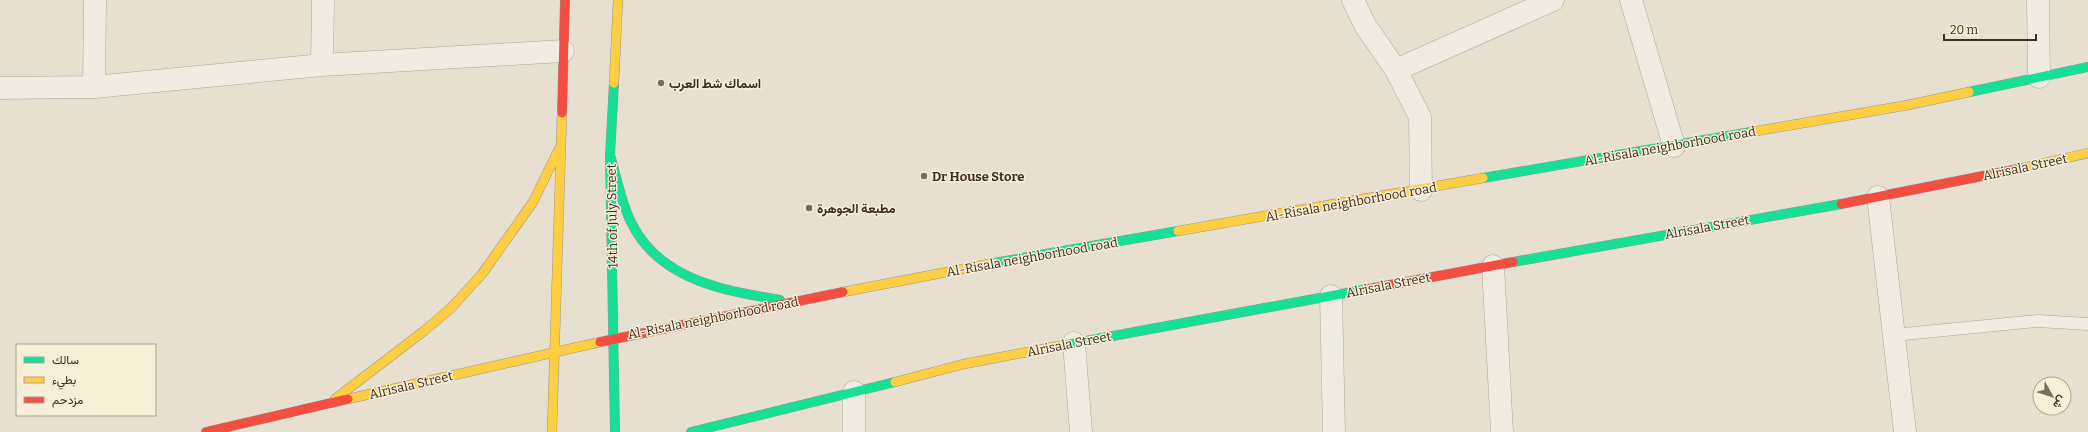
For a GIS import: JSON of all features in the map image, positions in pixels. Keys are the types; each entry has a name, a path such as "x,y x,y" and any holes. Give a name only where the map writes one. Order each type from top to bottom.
{"main road":[{"path":"552,432 559,149 565,0"},
{"name":"14th of July Street","path":"615,432 615,338 610,156 618,0"},
{"path":"2039,77 2088,67"},
{"name":"Al-Risala neighborhood road","path":"615,338 960,269 1908,105 2039,77 2088,73"},
{"path":"329,404 424,331 451,308 482,274 533,202 559,149"},
{"name":"Alrisala Street","path":"691,432 964,364 1493,266 1878,197 2068,159 2088,153"},
{"path":"610,156 621,196 633,226 648,248 666,265 684,276 706,285 740,294 793,302"},
{"path":"2068,159 2088,157"},
{"name":"Alrisala Street","path":"206,432 615,338"},
{"path":"757,426 804,405"}],"street":[{"path":"94,87 95,0"},
{"path":"322,65 323,0"},
{"path":"1353,0 1366,24 1396,70 1420,117 1421,190"},
{"path":"1396,70 1553,0"},
{"path":"1631,0 1674,146"},
{"path":"2038,0 2039,77"},
{"path":"0,88 94,87 322,65 563,51"},
{"path":"1878,197 1905,432"},
{"path":"1493,266 1502,432"},
{"path":"1331,296 1334,432"},
{"path":"1074,343 1081,432"},
{"path":"854,392 854,432"}],"lane":[{"path":"1894,335 2037,320 2088,324"}],"traffic: fast":[{"path":"1969,92 2088,67"},
{"path":"614,83 610,155 615,432"},
{"path":"1483,178 1751,132"},
{"path":"610,155 628,216 644,243 659,258 696,280 716,287 780,300"},
{"path":"1513,262 1841,204"},
{"path":"994,263 1178,231"},
{"path":"1064,345 1368,289"},
{"path":"691,432 895,382"}],"traffic: slow":[{"path":"614,83 618,0"},
{"path":"1751,132 1908,105 1969,92"},
{"path":"552,432 562,113"},
{"path":"335,399 424,331 451,308 482,274 533,202 559,149"},
{"path":"2023,168 2088,153"},
{"path":"1178,231 1483,178"},
{"path":"843,292 994,263"},
{"path":"348,399 600,342"},
{"path":"895,382 964,364 1064,345"}],"traffic: jam":[{"path":"562,113 565,0"},
{"path":"1841,204 2023,168"},
{"path":"1368,289 1513,262"},
{"path":"600,342 843,292"},
{"path":"206,432 348,399"}],"place":[{"name":"اسماك شط العرب","path":"661,83"},
{"name":"Dr House Store","path":"924,176"},
{"name":"مطبعة الجوهرة","path":"809,208"}]}
